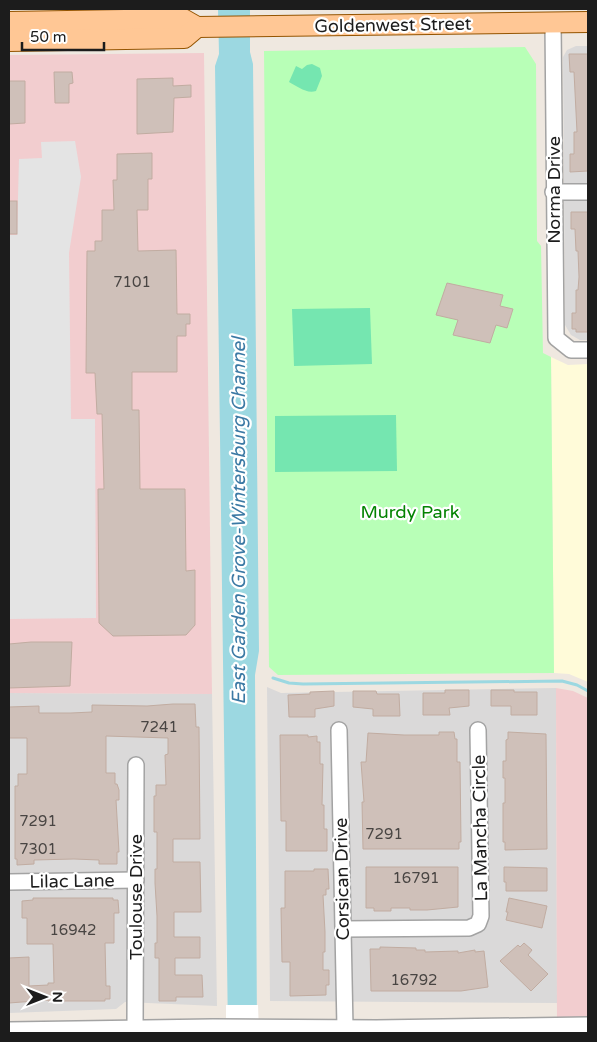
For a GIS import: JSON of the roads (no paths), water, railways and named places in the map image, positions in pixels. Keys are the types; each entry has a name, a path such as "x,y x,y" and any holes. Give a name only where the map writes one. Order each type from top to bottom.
{"main road":[{"name":"Goldenwest Street","path":"9,22 183,19 197,27 485,16 553,23 588,22"},
{"name":"Goldenwest Street","path":"9,41 184,38 197,27"}],"street":[{"name":"Norma Drive","path":"553,23 556,338 571,350 588,350"},
{"path":"554,192 588,192"},
{"name":"Corsican Drive","path":"339,730 345,1028"},
{"name":"La Mancha Circle","path":"343,929 469,928 478,924 481,916 478,730"},
{"name":"Toulouse Drive","path":"135,1029 136,764"},
{"name":"Lilac Lane","path":"9,882 136,880"},
{"path":"9,1030 270,1027 345,1028 376,1031 588,1025"}],"water":[{"name":"East Garden Grove-Wintersburg Channel","path":"218,9 250,9 250,52 253,64 259,651 255,675 257,1033 228,1033 215,66 219,54"}],"waterway":[{"path":"273,678 289,683 303,684 562,681 577,685 588,691"}],"park label":[{"name":"Murdy Park","path":"410,512"}]}
